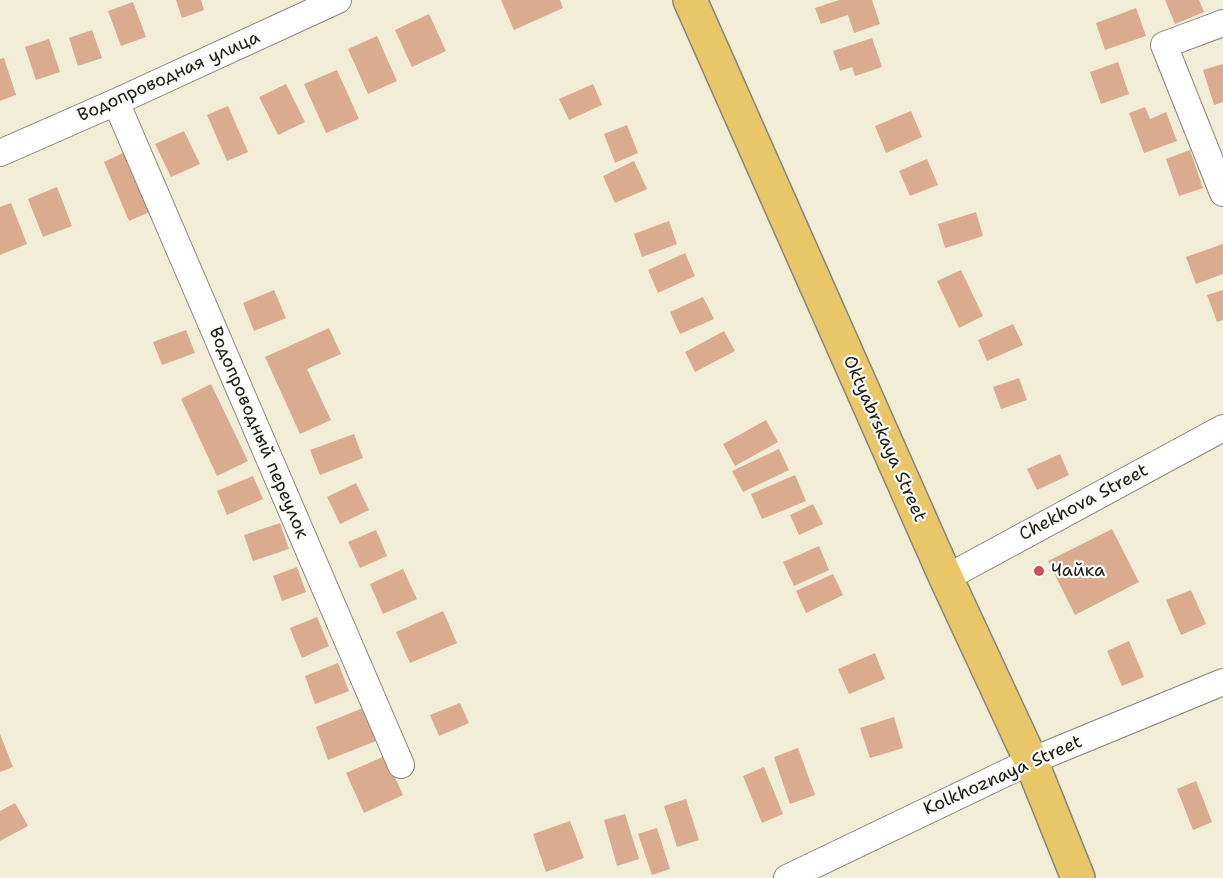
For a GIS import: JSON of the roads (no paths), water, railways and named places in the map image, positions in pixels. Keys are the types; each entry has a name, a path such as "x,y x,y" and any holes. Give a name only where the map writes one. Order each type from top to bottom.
{"main road":[{"name":"Oktyabrskaya Street","path":"690,0 946,578 1031,761 1078,878"}],"street":[{"name":"Водопроводная улица","path":"0,153 338,0"},
{"path":"1223,23 1164,45 1223,193"},
{"name":"Водопроводный переулок","path":"116,102 401,765"},
{"name":"Chekhova Street","path":"946,578 1223,428"},
{"name":"Kolkhoznaya Street","path":"787,878 1031,761 1223,682"}],"place":[{"name":"Чайка","path":"1039,571"}]}
